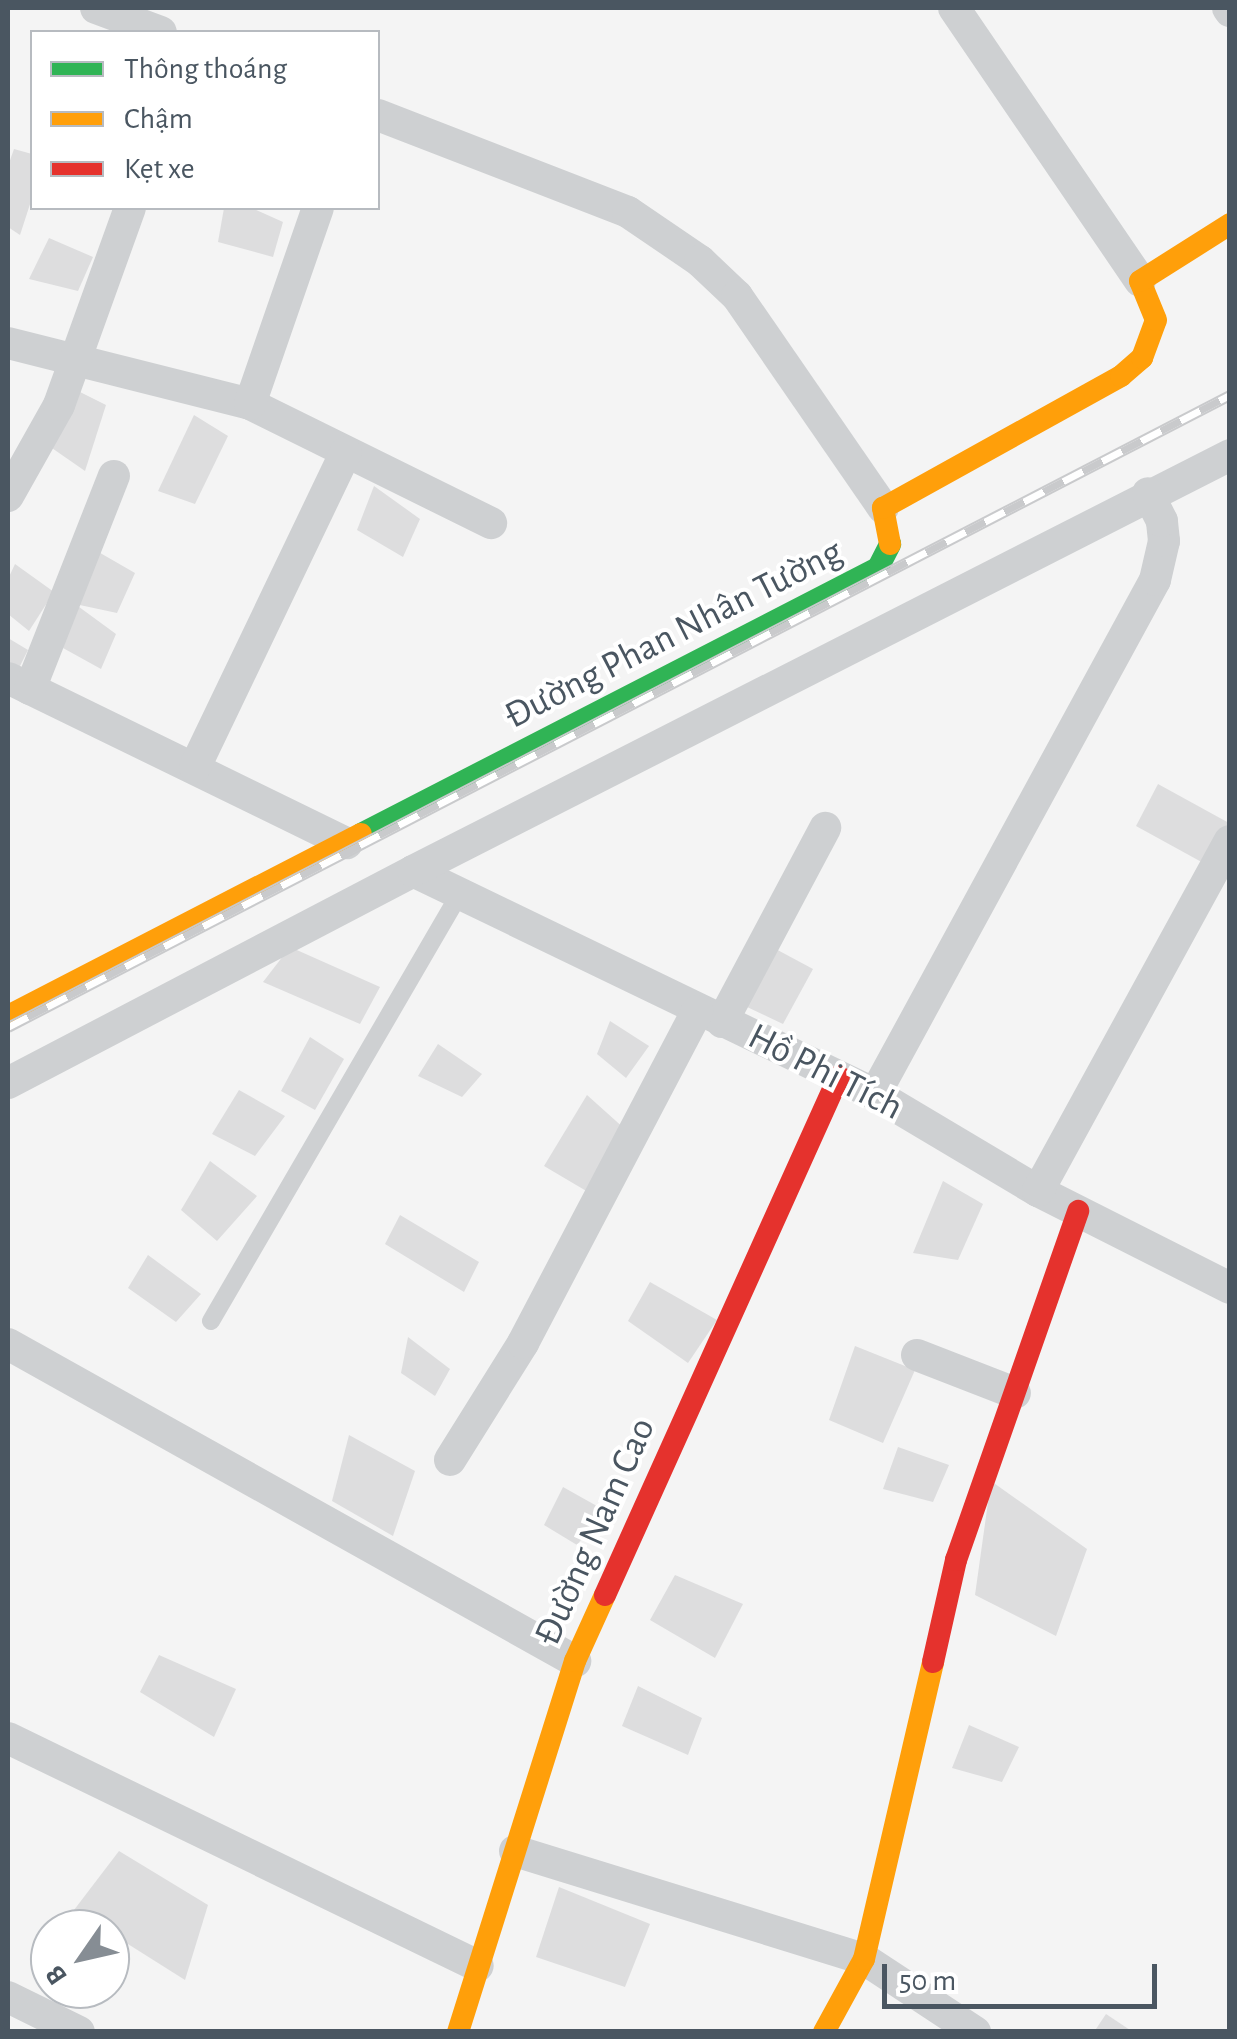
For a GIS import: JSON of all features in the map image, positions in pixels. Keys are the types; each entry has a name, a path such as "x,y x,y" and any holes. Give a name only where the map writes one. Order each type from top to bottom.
{"street":[{"path":"96,8 158,23"},
{"path":"380,117 628,212 700,261 737,296 883,508 1121,376 1142,358 1156,320 1151,299 1140,281 954,8"},
{"path":"8,496 59,406 129,210"},
{"path":"250,404 317,210"},
{"path":"1140,281 1230,224"},
{"path":"8,342 250,404 491,523"},
{"path":"195,766 346,452"},
{"path":"8,1084 413,871 933,607 1148,493 1230,455"},
{"path":"114,476 19,684 347,843"},
{"path":"875,1094 1155,580 1164,541 1162,521 1148,493"},
{"name":"Đường Phan Nhân Tường","path":"8,1016 878,568 891,549 883,508"},
{"path":"450,1460 524,1343 710,1016 824,828"},
{"path":"1038,1191 1230,841"},
{"name":"Hồ Phi Tích","path":"413,871 875,1094 1038,1191 1230,1288"},
{"name":"Đường Nam Cao","path":"458,2032 576,1661 839,1076"},
{"path":"824,2032 864,1960 956,1560 1078,1211"},
{"path":"8,1344 576,1661"},
{"path":"917,1355 1015,1393"},
{"path":"8,1738 478,1966"},
{"path":"515,1851 864,1960 975,2032"},
{"path":"8,1997 79,2032"}],"lane":[{"path":"210,1321 460,894"}],"building":[{"path":"14,149 30,153 30,204 20,235 8,227 8,166"},
{"path":"224,210 256,210 283,222 273,257 218,242"},
{"path":"49,238 93,257 78,291 29,279"},
{"path":"72,388 106,405 85,471 49,446"},
{"path":"194,415 228,436 195,504 158,491"},
{"path":"374,486 420,519 403,557 357,530"},
{"path":"95,550 135,573 117,613 75,604"},
{"path":"15,564 54,592 29,631 8,614 8,579"},
{"path":"75,604 116,634 101,669 63,648"},
{"path":"8,638 28,650 19,668 8,663"},
{"path":"1158,784 1229,823 1207,865 1136,826"},
{"path":"290,947 380,987 360,1024 263,982"},
{"path":"772,947 813,969 783,1024 745,1006"},
{"path":"610,1021 649,1046 626,1078 597,1054"},
{"path":"310,1037 344,1059 315,1110 281,1091"},
{"path":"438,1044 482,1074 462,1097 418,1076"},
{"path":"239,1090 285,1116 255,1156 212,1134"},
{"path":"587,1095 626,1130 588,1192 544,1166"},
{"path":"210,1161 257,1196 217,1241 181,1210"},
{"path":"943,1181 983,1204 958,1260 913,1253"},
{"path":"400,1215 479,1262 464,1292 385,1244"},
{"path":"148,1255 201,1294 176,1322 128,1288"},
{"path":"650,1282 717,1320 688,1363 628,1321"},
{"path":"408,1337 450,1369 435,1396 401,1373"},
{"path":"855,1346 915,1370 883,1443 829,1420"},
{"path":"349,1435 415,1471 393,1536 332,1501"},
{"path":"898,1447 949,1465 933,1502 883,1489"},
{"path":"991,1481 1087,1549 1056,1636 975,1595"},
{"path":"563,1487 604,1510 577,1545 544,1525"},
{"path":"675,1575 743,1604 715,1658 650,1620"},
{"path":"159,1655 236,1689 214,1737 140,1692"},
{"path":"638,1686 702,1718 688,1755 622,1726"},
{"path":"969,1725 1019,1747 1002,1782 952,1768"},
{"path":"119,1851 208,1905 185,1980 130,1945 130,1909 75,1909"},
{"path":"559,1887 650,1924 625,1987 536,1957"},
{"path":"1106,2014 1133,2032 1094,2032"}],"railway":[{"path":"8,1027 1230,395"}],"traffic: fast":[{"path":"361,834 878,568 890,544"}],"traffic: slow":[{"path":"890,544 883,508 1121,376 1142,358 1156,320 1140,281 1230,224"},
{"path":"8,1016 361,834"},
{"path":"458,2032 575,1661 605,1595"},
{"path":"824,2032 864,1959 933,1662"}],"traffic: jam":[{"path":"605,1595 839,1076"},
{"path":"933,1662 956,1560 1078,1211"}]}
